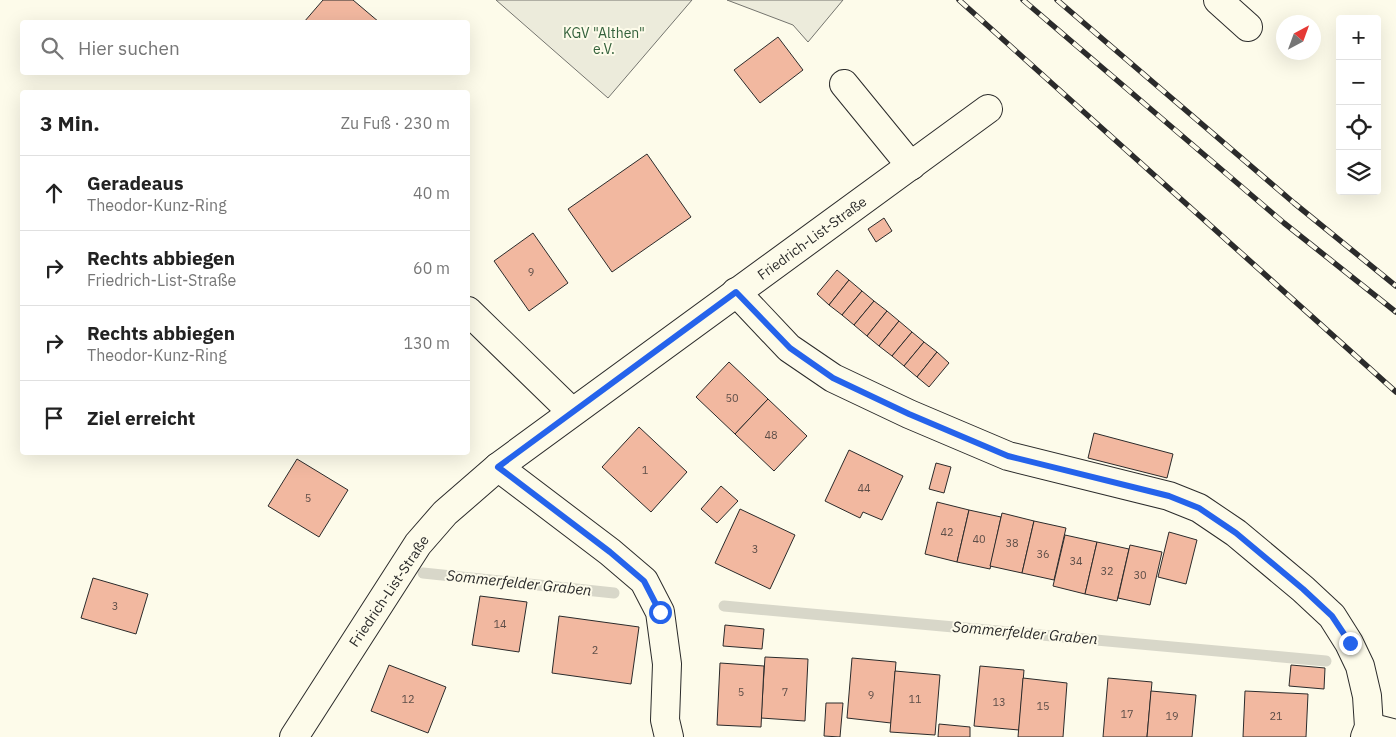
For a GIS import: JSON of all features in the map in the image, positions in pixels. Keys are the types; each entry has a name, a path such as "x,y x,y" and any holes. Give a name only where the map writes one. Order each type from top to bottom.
{"street":[{"path":"1218,0 1248,27"},
{"path":"844,84 911,166"},
{"name":"Friedrich-List-Straße","path":"294,737 418,544 446,513 498,467 988,109"},
{"path":"736,292 790,348 833,378 909,414 1008,456 1169,496 1199,508 1236,533 1332,616 1350,643 1360,666 1368,696 1367,732 1396,734"},
{"path":"470,313 572,412"},
{"path":"498,467 610,552 644,581 660,612 667,664 665,720 669,737"}],"green space":[{"name":"KGV \"Althen\" e.V.","path":"496,0 692,0 608,98"},
{"path":"727,0 843,0 808,42 793,25"}],"building":[{"path":"323,0 353,0 377,20 306,20"},
{"path":"778,37 803,70 760,103 734,70"},
{"path":"647,154 691,217 612,272 568,209"},
{"path":"884,218 892,231 876,242 868,229"},
{"path":"533,233 568,283 529,311 494,261"},
{"path":"837,270 849,280 829,305 817,294"},
{"path":"849,280 862,291 842,315 829,305"},
{"path":"862,291 874,301 854,325 842,315"},
{"path":"874,301 887,311 867,336 854,325"},
{"path":"887,311 899,321 879,346 867,336"},
{"path":"899,321 912,332 892,356 879,346"},
{"path":"912,332 924,342 904,366 892,356"},
{"path":"924,342 937,352 917,377 904,366"},
{"path":"937,352 949,363 929,387 917,377"},
{"path":"729,362 768,399 735,434 696,397"},
{"path":"768,399 807,436 774,471 735,434"},
{"path":"639,427 687,472 651,512 602,467"},
{"path":"1094,433 1173,454 1167,478 1088,458"},
{"path":"849,450 903,476 882,520 863,512 860,518 825,501"},
{"path":"297,459 348,490 319,537 268,506"},
{"path":"936,463 951,467 944,493 929,489"},
{"path":"721,486 738,501 717,523 701,509"},
{"path":"937,502 969,510 957,562 925,554"},
{"path":"740,509 795,535 770,589 715,563"},
{"path":"969,510 1001,517 990,569 957,562"},
{"path":"1002,513 1034,521 1022,573 990,566"},
{"path":"1034,521 1066,528 1054,580 1022,573"},
{"path":"1169,532 1197,540 1186,584 1158,577"},
{"path":"1065,535 1097,542 1085,594 1053,586"},
{"path":"1097,542 1129,549 1117,601 1085,594"},
{"path":"1130,545 1162,552 1150,605 1118,598"},
{"path":"93,578 148,594 136,634 81,618"},
{"path":"480,596 527,602 519,652 472,645"},
{"path":"559,616 639,627 631,684 552,673"},
{"path":"725,625 764,629 762,649 723,646"},
{"path":"765,657 808,659 805,721 761,718"},
{"path":"852,658 896,662 891,723 847,718"},
{"path":"720,663 764,666 761,727 717,725"},
{"path":"389,665 446,687 428,733 371,711"},
{"path":"1291,665 1325,668 1324,689 1289,686"},
{"path":"980,666 1024,670 1019,730 974,726"},
{"path":"895,671 940,675 935,735 890,732"},
{"path":"1023,678 1067,683 1063,737 1018,737"},
{"path":"1108,678 1152,682 1147,737 1103,737"},
{"path":"1151,691 1196,695 1192,737 1147,737"},
{"path":"1245,691 1308,694 1306,737 1243,737"},
{"path":"826,703 843,703 840,737 824,736"},
{"path":"939,724 970,727 970,737 938,737"}],"waterway":[{"name":"Sommerfelder Graben","path":"423,573 614,593"},
{"name":"Sommerfelder Graben","path":"724,606 1326,661"}],"railway":[{"path":"959,0 1396,392"},
{"path":"1023,0 1284,223 1396,312"},
{"path":"1057,0 1294,203 1396,286"}],"route":[{"path":"660,612 644,581 610,552 498,467 736,292 757,316 790,348 833,378 909,414 1008,456 1169,496 1199,508 1236,533 1303,589 1332,616 1350,643"}]}
